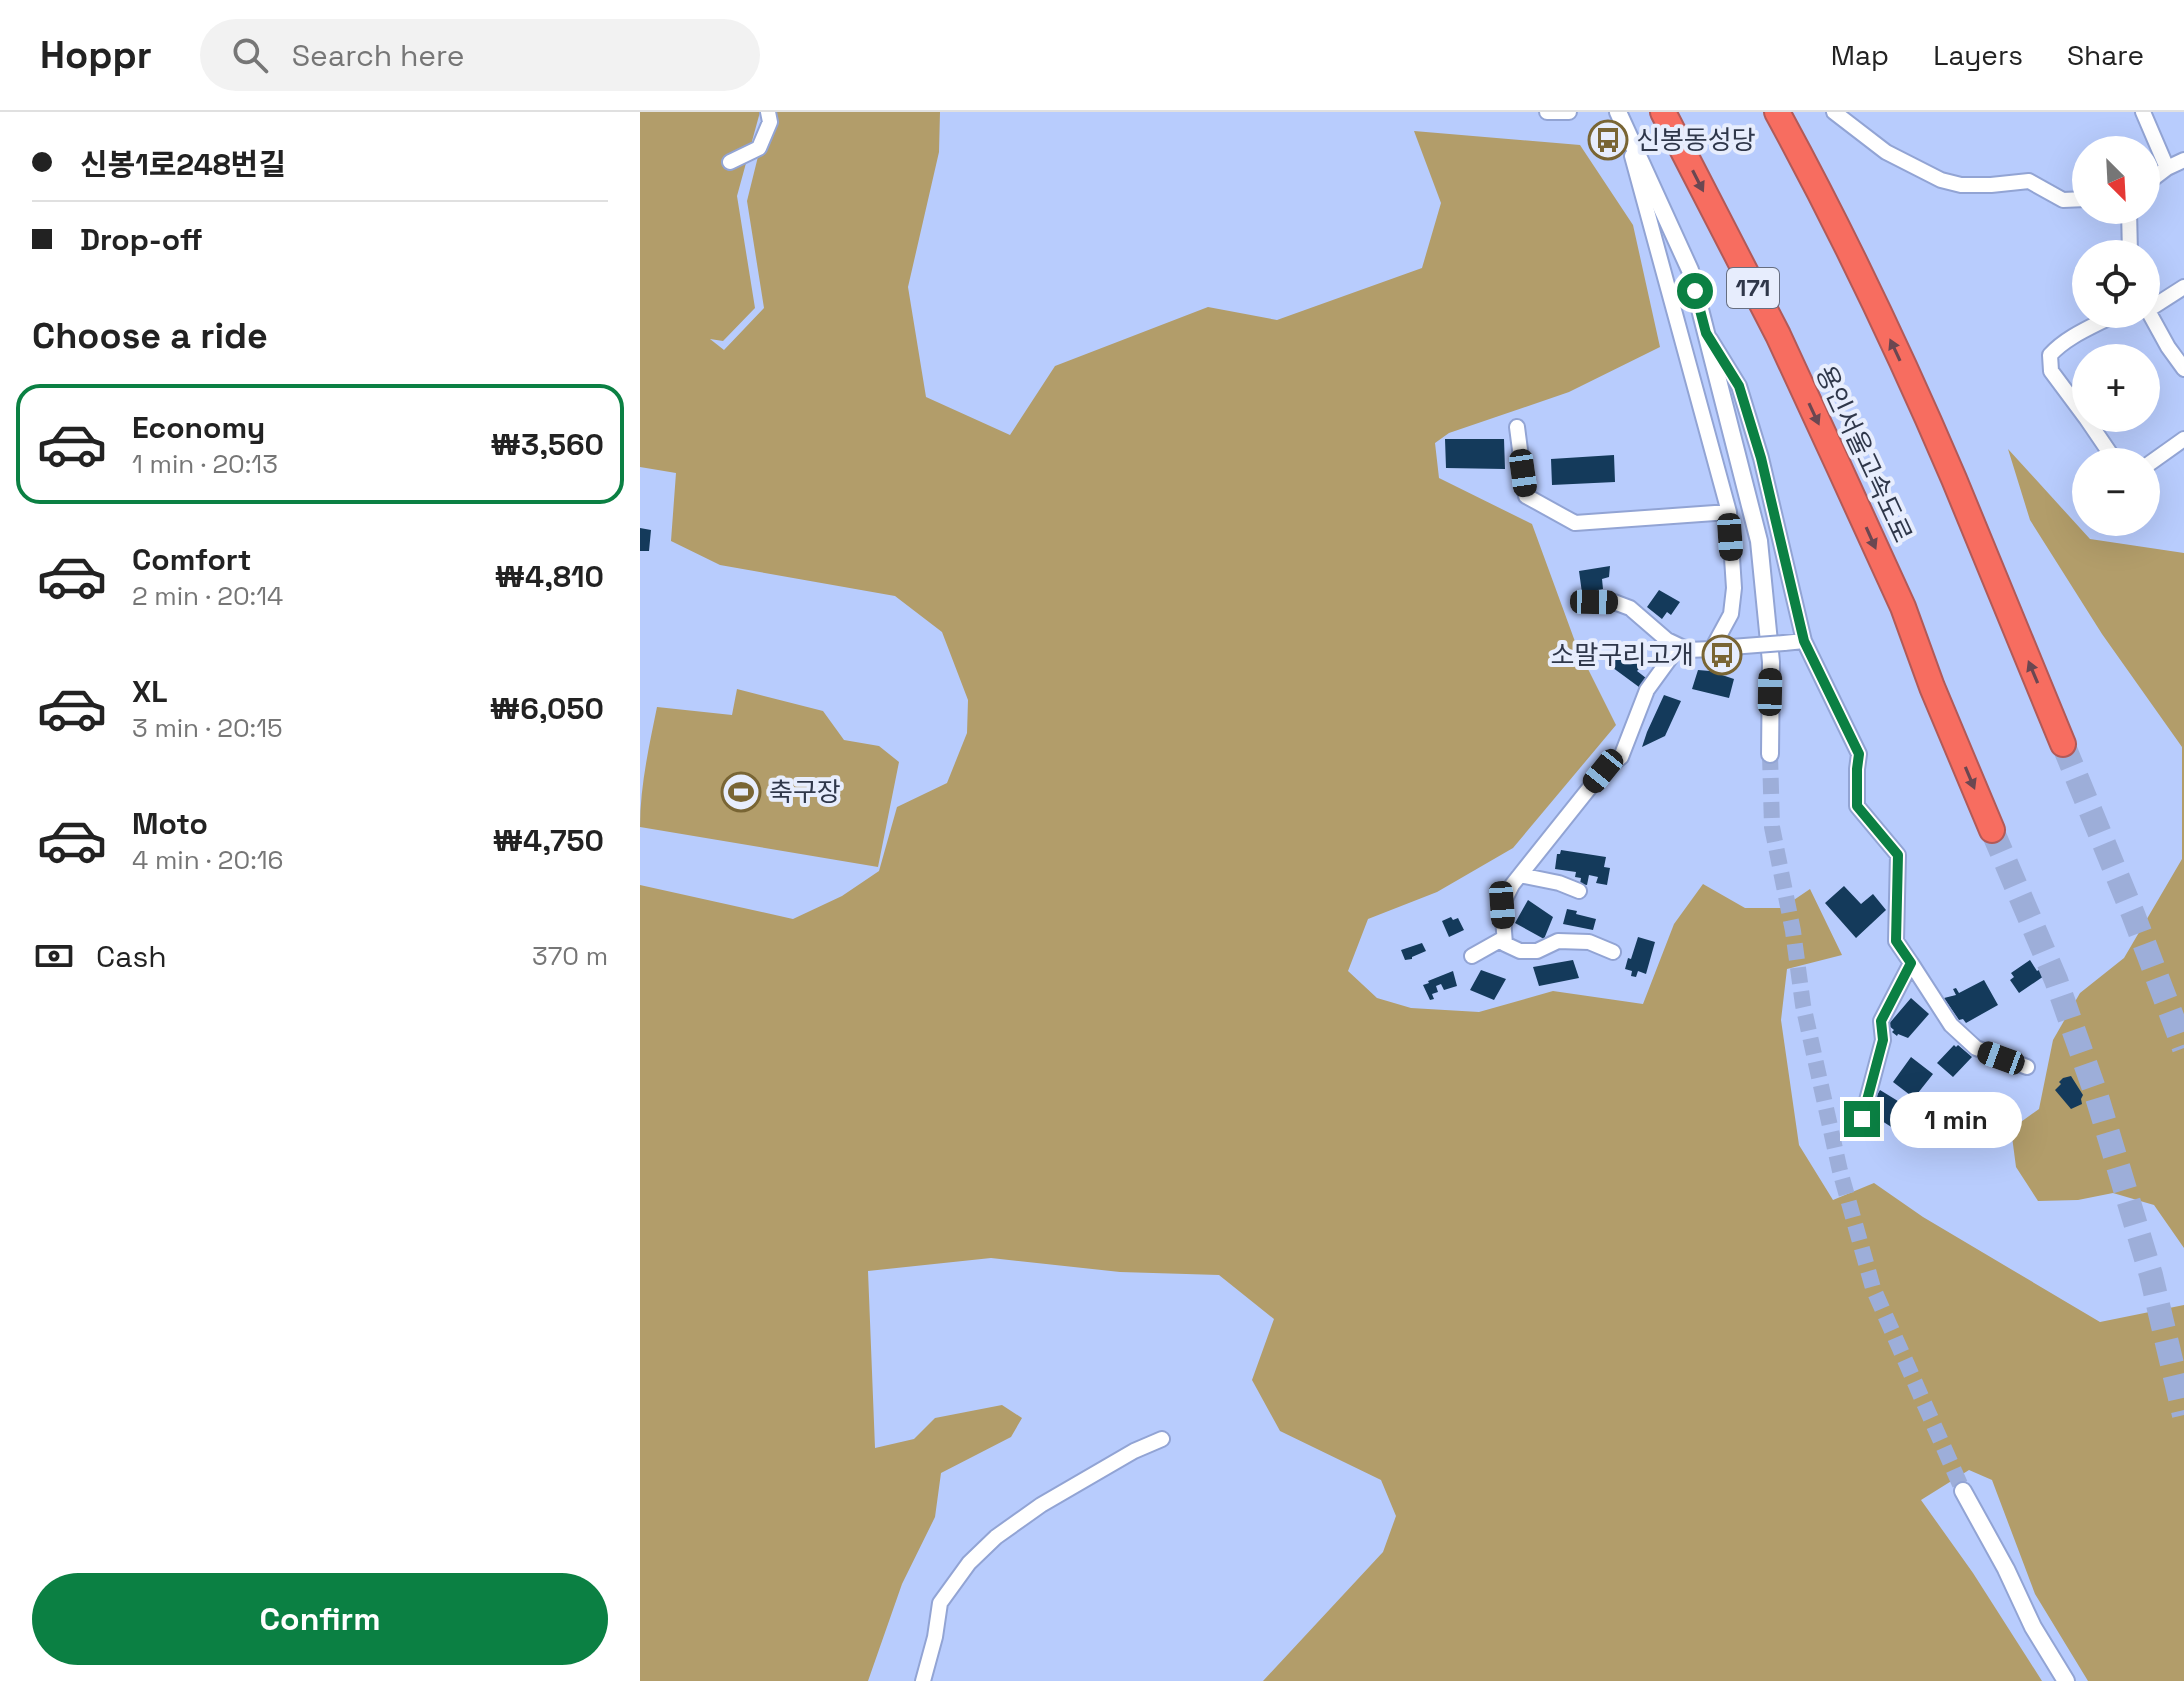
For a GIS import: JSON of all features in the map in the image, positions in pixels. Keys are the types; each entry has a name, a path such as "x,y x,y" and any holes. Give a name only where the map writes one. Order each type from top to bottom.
{"highway":[{"name":"용인서울고속도로","path":"1663,112 1778,335 1839,467 1903,607 1932,687 1992,830"},
{"path":"1777,112 1865,284 1928,421 2063,744"}],"street":[{"path":"730,162 759,148 770,122 768,112"},
{"path":"1547,112 1569,112"},
{"path":"1834,112 1886,152 1941,180 1961,185 2029,181 2063,200 2072,200"},
{"path":"2143,112 2167,168"},
{"path":"1621,118 1690,270 1759,541 1771,662 1770,754"},
{"path":"1621,118 1729,512 1734,588 1731,614 1712,649"},
{"path":"2160,173 2184,160"},
{"path":"2160,301 2184,287"},
{"path":"2072,399 2051,371 2050,355 2090,328"},
{"path":"2158,328 2184,369"},
{"path":"1706,333 1739,386 1761,458 1804,641 1859,754 1857,806 1898,855 1896,941 1951,1025 1976,1048 2027,1067"},
{"path":"1517,427 1526,496 1575,523 1729,512"},
{"path":"2160,456 2184,439"},
{"path":"1594,602 1614,602 1630,608 1667,640 1688,650 1804,641"},
{"path":"1505,941 1502,905 1520,875 1603,771 1621,757 1647,690 1679,646"},
{"path":"1520,875 1559,883 1579,891"},
{"path":"1505,941 1520,951 1537,951 1558,941 1589,942 1613,952"},
{"path":"1472,956 1505,941"},
{"path":"1862,1119 1883,1040 1881,1021 1911,963"},
{"path":"923,1681 940,1603 969,1563 996,1537 1041,1505 1134,1451 1162,1439"},
{"path":"1963,1491 2006,1569 2033,1627 2066,1681"}],"shaded area":[{"path":"640,112 760,112 737,196 755,308 723,341 710,339 724,350 764,308 747,201 769,112 940,112 939,152 908,287 926,397 1010,435 1055,366 1208,307 1277,320 1422,268 1441,203 1414,131 1580,145 1633,225 1660,347 1569,392 1449,433 1435,443 1439,478 1532,524 1577,647 1616,725 1513,848 1437,892 1368,919 1348,971 1377,998 1411,1008 1479,1012 1553,991 1643,1004 1674,924 1703,884 1745,908 1782,908 1810,889 1842,955 1787,969 1781,1020 1799,1145 1833,1200 1874,1183 1923,1217 2100,1322 2184,1305 2184,1681 2088,1681 2035,1594 1992,1480 1969,1470 1921,1500 1973,1573 2042,1681 1263,1681 1383,1552 1396,1516 1381,1480 1280,1431 1252,1380 1274,1319 1219,1275 1120,1272 991,1258 868,1271 875,1448 914,1439 935,1418 1002,1405 1022,1418 1011,1437 941,1473 935,1517 902,1584 868,1681 640,1681 640,885 793,919 842,896 879,871 897,807 947,783 967,733 968,700 942,632 895,596 720,565 671,541 676,473 640,467"},
{"path":"2008,449 2072,519 2072,536 2184,553 2184,1248 2154,1205 2113,1193 2078,1200 2038,1201 2016,1167 2011,1129 2039,1109 2053,1040 2080,993 2124,958 2182,859 2182,747 2102,634 2030,520"},
{"path":"737,689 823,711 844,740 879,746 899,762 878,867 640,827 643,782 657,707 732,715"}],"building":[{"path":"1445,439 1504,439 1505,469 1446,468"},
{"path":"1614,455 1615,482 1552,485 1551,459"},
{"path":"640,528 651,530 649,551 640,551"},
{"path":"1610,566 1609,577 1602,579 1603,589 1582,593 1579,571"},
{"path":"1659,590 1680,602 1671,615 1667,612 1662,619 1647,607"},
{"path":"1617,645 1628,654 1629,659 1636,661 1637,671 1646,678 1639,687 1605,662"},
{"path":"1698,670 1734,679 1729,698 1692,689"},
{"path":"1664,695 1681,701 1665,736 1642,747 1647,732"},
{"path":"1561,850 1606,857 1604,867 1610,868 1607,885 1596,883 1598,877 1589,875 1587,885 1580,884 1581,878 1575,877 1576,872 1555,869 1557,854"},
{"path":"1844,886 1861,904 1873,894 1886,910 1856,938 1825,903"},
{"path":"1528,900 1553,917 1544,939 1515,923"},
{"path":"1567,909 1596,919 1593,930 1563,924"},
{"path":"1451,917 1453,920 1458,918 1464,930 1449,937 1442,921"},
{"path":"1638,937 1655,942 1646,974 1638,971 1636,977 1631,976 1632,971 1625,969"},
{"path":"1422,943 1426,951 1405,960 1401,950"},
{"path":"1573,960 1579,978 1539,986 1533,967"},
{"path":"2030,960 2044,976 2019,993 2010,980 2014,977 2011,973"},
{"path":"1481,970 1506,979 1494,1000 1470,990"},
{"path":"1453,971 1457,986 1444,990 1441,984 1436,986 1438,992 1432,994 1434,999 1430,1000 1423,985"},
{"path":"1984,980 1998,1005 1966,1023 1963,1019 1959,1020 1944,998 1956,995 1953,989 1956,988 1959,993"},
{"path":"1911,998 1929,1014 1908,1038 1897,1036 1888,1025"},
{"path":"1954,1045 1972,1057 1953,1077 1937,1063"},
{"path":"1911,1057 1933,1074 1914,1098 1893,1082"},
{"path":"2071,1076 2083,1095 2082,1104 2071,1109 2055,1090 2063,1078"},
{"path":"1880,1090 1906,1106 1893,1128 1874,1116 1870,1117 1874,1096"}],"tunnel":[{"path":"2063,744 2184,1048"},
{"path":"1770,754 1772,827 1793,931 1803,1005 1840,1171 1873,1288 1963,1491"},
{"path":"1992,830 2056,980 2097,1097 2151,1275 2184,1415"}],"place":[{"name":"신봉동성당","path":"1608,140"},
{"name":"소말구리고개","path":"1722,655"},
{"name":"축구장","path":"741,792"}],"route":[{"path":"1695,291 1706,333 1739,386 1761,458 1804,641 1859,754 1857,806 1898,855 1896,941 1911,963 1881,1021 1883,1040 1862,1119"}]}
